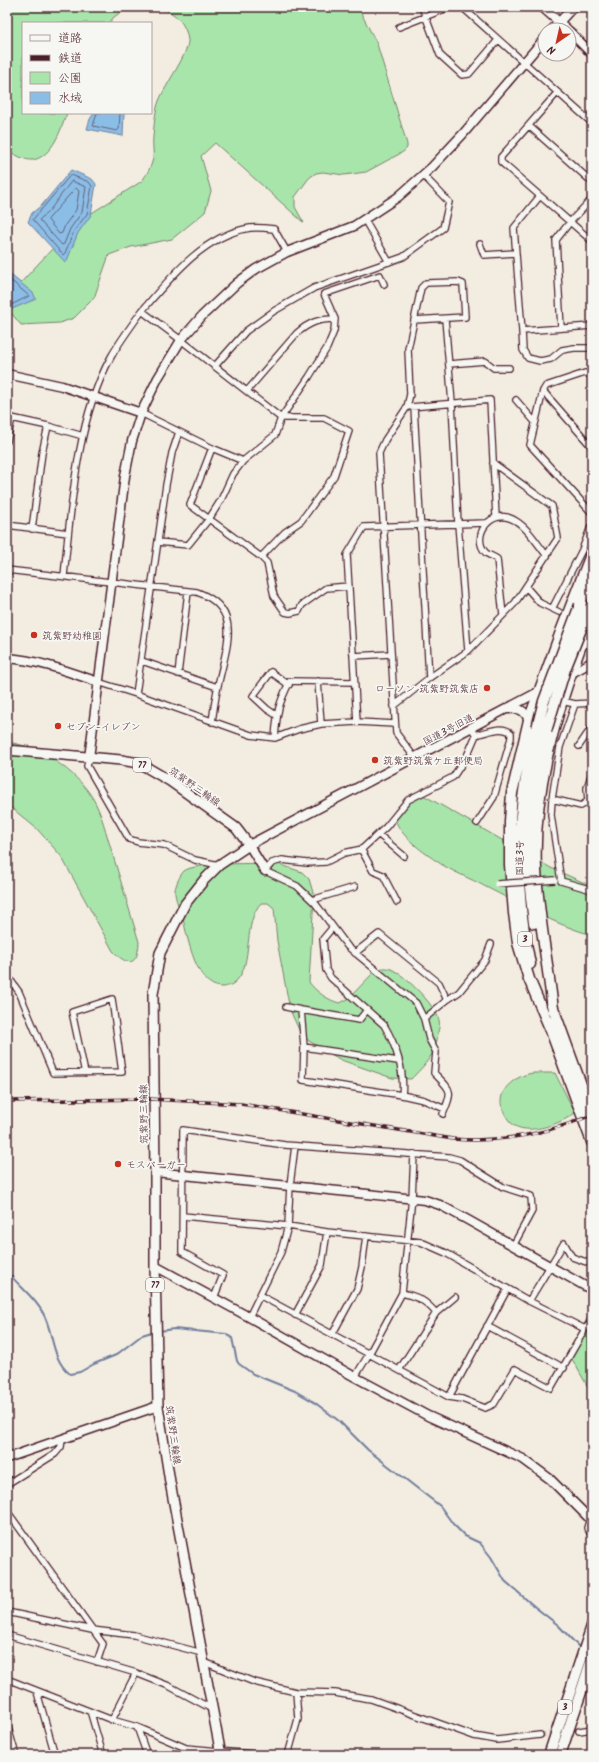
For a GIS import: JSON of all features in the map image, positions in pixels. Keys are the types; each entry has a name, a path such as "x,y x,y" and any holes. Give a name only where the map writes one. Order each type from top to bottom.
{"highway":[{"path":"549,1026 529,979 518,943 510,865 510,821 512,793 529,720 592,552"},
{"name":"国道3号","path":"592,574 588,608 566,669 541,729 523,789 518,843 519,889 526,944 534,980 549,1026 592,1142"},
{"path":"553,1010 549,971 542,942 536,868 537,819 547,756 562,701 572,673 588,608"},
{"name":"国道3号","path":"541,729 528,844 530,889 536,943 553,1010 592,1115"},
{"name":"3","path":"549,1755 592,1626"},
{"name":"3","path":"560,1755 590,1664"}],"main road":[{"name":"筑紫野三輪線","path":"7,750 133,762 155,771 236,828 249,845 219,865 204,880 185,904 160,953 153,994 152,1017 158,1406 170,1482 221,1754"}],"street":[{"path":"422,7 440,55 462,75 469,74 498,40"},
{"path":"398,26 450,7"},
{"path":"462,7 592,123"},
{"path":"542,7 559,22 573,7"},
{"path":"577,40 592,54"},
{"path":"219,865 195,860 164,845 138,842 129,839 87,766 125,476 132,441 141,413 158,378 181,340 202,316 237,283 256,269 287,252 354,226 398,197 423,175 463,134 537,48"},
{"path":"557,93 501,157 502,162 592,241"},
{"path":"529,126 592,182"},
{"path":"215,366 246,331 274,310 314,288 404,257 443,228 449,202 423,175"},
{"path":"540,196 514,228 523,350 528,358 540,361 551,359 562,350 592,348"},
{"path":"561,328 556,240 570,222 592,199"},
{"path":"364,220 389,262"},
{"path":"64,576 68,533 83,436 95,397 111,358 142,311 167,282 188,262 220,238 251,228 274,229 287,252"},
{"path":"480,244 484,255 516,253"},
{"path":"158,542 188,545 209,519 221,500 233,474 243,461 275,435 281,418 309,377 334,331 335,319 324,294 380,274 384,284"},
{"path":"414,320 465,317 463,284 458,282 426,283 421,288 414,320 408,349 410,394 407,407 385,440 379,453 396,733 414,758"},
{"path":"142,311 281,418 324,418 348,431 334,476 301,521 285,532 261,558"},
{"path":"247,391 297,332 307,324 319,319 335,319"},
{"path":"445,319 468,651"},
{"path":"522,331 592,326"},
{"path":"449,364 485,361 494,368 509,368"},
{"path":"592,376 585,373 546,386 543,391 530,445 592,514"},
{"path":"7,374 62,386 141,413 212,448 243,461"},
{"path":"543,391 592,447"},
{"path":"407,407 490,400 496,517"},
{"path":"516,400 535,422"},
{"path":"414,407 429,678"},
{"path":"7,441 9,418 48,426 83,436"},
{"path":"32,529 42,453 48,426"},
{"path":"136,694 142,661 166,484 172,453 179,432"},
{"path":"212,448 190,505 267,563 274,596 285,612 290,613 299,611 302,605 326,588 349,586"},
{"path":"394,706 429,678 468,651 515,603 558,538 552,506 493,463"},
{"path":"503,615 497,559 486,552 481,543 482,529 486,523 496,517 504,516 516,521 523,527 547,556"},
{"path":"357,722 347,555 364,527 486,523"},
{"path":"552,609 582,550 592,524"},
{"path":"7,525 68,533"},
{"path":"7,570 197,592 218,603 226,614 228,640 217,687 212,722"},
{"path":"526,587 540,603 559,612"},
{"path":"178,674 188,592"},
{"path":"353,656 391,654"},
{"path":"7,658 45,665 136,694 251,735 275,738 299,729 321,724 357,722 395,724"},
{"path":"142,661 217,687"},
{"name":"国道3号旧道","path":"249,845 414,758 474,732 506,709 592,662"},
{"path":"276,715 252,696 271,672 288,685"},
{"path":"275,738 276,715 279,702 290,681 354,682"},
{"path":"318,681 321,724"},
{"path":"562,701 575,704 592,703"},
{"path":"561,881 551,815 552,799 560,746 575,704"},
{"path":"506,709 518,708 526,712 529,720"},
{"path":"579,746 592,727"},
{"path":"265,871 272,863 282,860 307,863 326,862 344,853 361,849 378,834 408,800 453,777 467,756 474,732 502,729 508,730 511,733 511,738 494,797 477,823"},
{"path":"552,799 581,806 590,802 586,788 592,772"},
{"path":"378,834 404,856"},
{"path":"249,845 265,871 297,886 312,900 348,947 416,1003 424,1019 429,1039 436,1052 434,1073 449,1088 450,1096 444,1111 424,1100 402,1095 303,1080 304,1047 301,1010"},
{"path":"361,849 373,871 383,875 397,902"},
{"path":"497,884 555,880 592,890"},
{"path":"312,900 355,887"},
{"path":"333,927 323,939 326,970 331,978 384,1025 390,1034 404,1082 402,1095"},
{"path":"355,953 379,934 439,983 447,1000"},
{"path":"424,1019 459,992 485,960 491,944"},
{"path":"7,975 19,992 53,1073 84,1073 122,1072 112,999 72,1012 84,1073"},
{"path":"286,1007 360,1020 367,1010"},
{"path":"304,1047 398,1061"},
{"path":"214,1298 223,1275 182,1252 183,1216 181,1174 183,1130 295,1146 414,1154 449,1157 460,1160 503,1187 531,1196 532,1211 513,1246"},
{"path":"249,1317 261,1296 281,1252 288,1226 290,1186 295,1146"},
{"path":"355,1377 402,1293 406,1239 412,1198 414,1154"},
{"path":"155,1172 425,1200 440,1205 592,1290"},
{"path":"183,1216 288,1226 327,1232 406,1239 421,1242 446,1253 529,1302 585,1329"},
{"path":"295,1315 322,1265 327,1232"},
{"path":"332,1335 357,1289 362,1267 366,1236"},
{"path":"529,1302 564,1243 572,1256 592,1264"},
{"path":"155,1266 428,1416 523,1459 550,1479 591,1519 586,1528 592,1536"},
{"path":"449,1397 507,1290"},
{"path":"402,1293 427,1302 436,1313"},
{"path":"261,1296 449,1397 462,1399 485,1408 494,1404 515,1370 551,1388 564,1368 585,1329 592,1321"},
{"path":"398,1370 436,1313 455,1297"},
{"path":"487,1326 564,1368"},
{"path":"7,1458 158,1406"},
{"path":"7,1484 55,1454 61,1447 62,1439"},
{"path":"7,1511 103,1644 97,1662"},
{"path":"7,1612 92,1630 134,1635 203,1658 254,1682 296,1692 335,1693 371,1699 474,1736 497,1740 540,1735"},
{"path":"7,1635 136,1673 169,1686 212,1709"},
{"path":"112,1720 136,1673"},
{"path":"7,1679 112,1720 137,1727 186,1748 221,1754 264,1755"},
{"path":"37,1692 55,1755"},
{"path":"288,1755 298,1720 296,1692"},
{"path":"91,1714 102,1755"},
{"path":"7,1724 16,1755"},
{"path":"137,1727 147,1755"},
{"path":"579,1731 592,1729"}],"green space":[{"path":"7,7 128,7 114,17 110,22 22,22 22,114 67,114 59,134 51,148 40,157 30,160 7,150"},
{"path":"160,7 358,7 377,44 407,148 403,152 366,172 344,175 323,172 316,173 309,178 295,197 295,207 304,223 215,143 201,156 211,191 205,212 172,239 131,247 109,255 94,298 74,318 60,323 21,325 7,308 14,290 76,223 142,181 150,168 153,159 153,140 158,105 162,94 185,53 188,40 185,29 179,19"},
{"path":"7,742 31,748 55,761 76,778 92,797 104,824 139,942 137,956 131,962 123,960 113,951 61,856 37,829 7,804"},
{"path":"415,794 425,796 551,868 587,884 592,884 592,935 551,920 447,868 417,847 404,835 396,822 395,816 399,805"},
{"path":"275,863 302,872 309,879 314,896 309,982 315,989 327,998 340,1003 348,999 376,970 389,968 404,977 419,991 437,1014 439,1025 433,1052 425,1064 411,1079 392,1078 341,1060 309,1041 300,1032 290,1010 277,941 274,908 268,903 261,903 255,911 250,931 245,964 242,973 235,982 223,987 212,985 205,979 199,970 194,960 175,893 178,880 184,871 200,866"},
{"path":"534,1073 555,1073 575,1113 562,1121 546,1127 529,1129 515,1126 511,1123 508,1120 501,1104 504,1091 507,1086 517,1078"},
{"path":"592,1310 592,1394 568,1352"}],"water":[{"path":"93,114 124,114 123,136 87,129"},
{"path":"71,170 92,179 96,184 91,215 78,233 66,263 28,222 32,213 42,205"},
{"path":"7,272 33,293 36,299 7,311"}],"waterway":[{"path":"7,1271 31,1296 43,1313 47,1321 59,1361 70,1374 80,1372 94,1364 116,1355 142,1335 155,1331"},
{"path":"159,1331 174,1329 226,1334 232,1338 239,1364 253,1374 295,1391 314,1402 339,1421 368,1450 440,1506 453,1524 465,1536 480,1543 491,1557 505,1581 558,1625 581,1649"}],"tunnel":[{"path":"540,1735 557,1733"}],"railway":[{"path":"7,1101 150,1099 241,1104 453,1139 471,1140 489,1140 524,1136 575,1122 592,1115"}],"place":[{"name":"筑紫野幼稚園","path":"34,635"},
{"name":"ローソン 筑紫野筑紫店","path":"487,688"},
{"name":"セブン-イレブン","path":"58,726"},
{"name":"筑紫野筑紫ケ丘郵便局","path":"375,760"},
{"name":"モスバーガー","path":"118,1164"}]}
